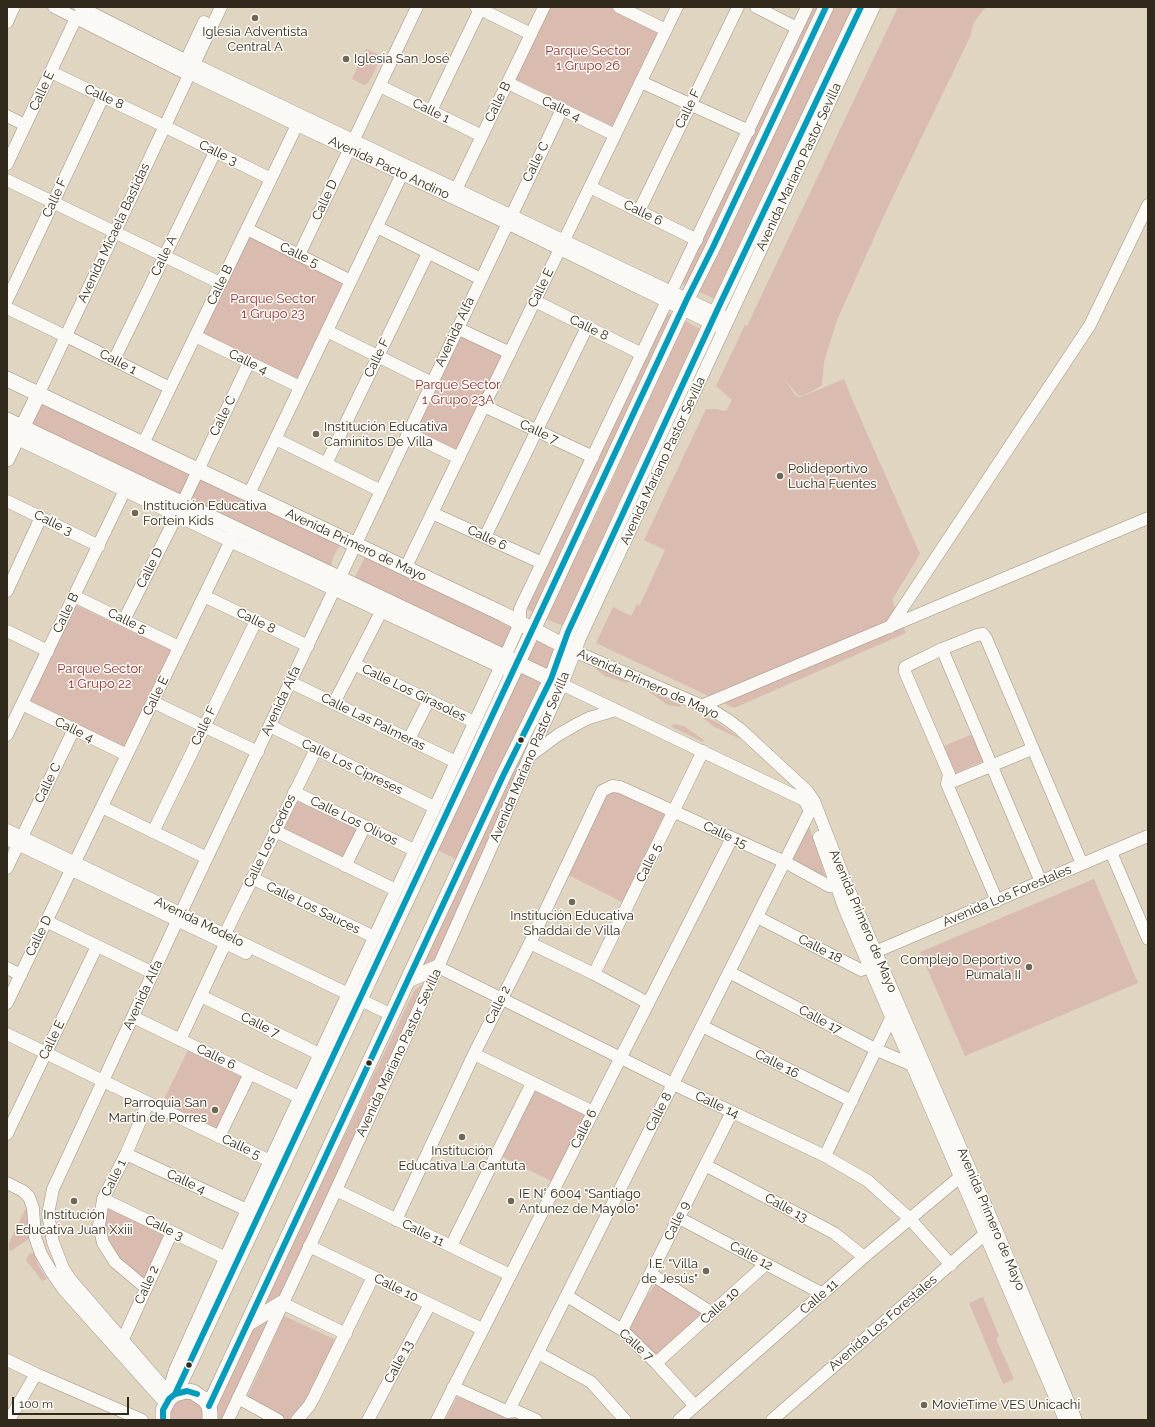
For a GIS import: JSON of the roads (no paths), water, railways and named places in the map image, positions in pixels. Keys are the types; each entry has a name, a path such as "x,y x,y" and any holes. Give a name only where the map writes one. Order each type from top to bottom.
{"main road":[{"path":"164,1420 163,1410 171,1398 353,999 527,626 713,247 826,7"},
{"name":"Avenida Mariano Pastor Sevilla","path":"210,1413 247,1324 502,776 556,682 569,649 568,632 720,321 861,7"},
{"name":"Avenida Primero de Mayo","path":"7,378 197,470 527,626 569,649"},
{"name":"Avenida Micaela Bastidas","path":"7,459 12,431 36,392"},
{"name":"Avenida Primero de Mayo","path":"12,431 509,665 556,682"},
{"path":"408,980 438,967"},
{"path":"247,1324 282,1303"},
{"path":"171,1398 187,1391 193,1392 205,1400 210,1413"}],"street":[{"path":"7,22 14,7"},
{"name":"Avenida Pacto Andino","path":"54,7 80,10 297,126 352,144 402,174 454,193"},
{"name":"Avenida Micaela Bastidas","path":"36,392 161,124 212,7"},
{"name":"Avenida Micaela Bastidas","path":"187,67 221,7"},
{"name":"Calle D","path":"299,255 417,7"},
{"name":"Calle B","path":"454,193 544,7"},
{"path":"619,7 666,30"},
{"name":"Calle E","path":"405,569 677,7"},
{"name":"Calle F","path":"639,211 738,7"},
{"path":"756,7 797,28"},
{"path":"527,626 520,609 807,7"},
{"name":"Avenida Mariano Pastor Sevilla","path":"720,321 874,7"},
{"path":"431,111 479,8 531,34"},
{"name":"Calle E","path":"7,164 80,10"},
{"name":"Avenida Pacto Andino","path":"187,67 352,144 720,321"},
{"name":"Calle 8","path":"51,72 161,124"},
{"path":"641,82 748,131"},
{"name":"Calle 4","path":"508,83 615,136"},
{"name":"Calle 1","path":"380,86 482,136"},
{"name":"Calle F","path":"7,300 104,97"},
{"name":"Calle C","path":"509,219 562,109"},
{"path":"7,116 25,125"},
{"name":"Calle 3","path":"161,124 271,179"},
{"name":"Calle B","path":"143,444 297,126"},
{"name":"Calle A","path":"114,360 215,152"},
{"path":"249,494 402,174"},
{"path":"7,180 220,283"},
{"name":"Calle 6","path":"590,187 697,240"},
{"path":"890,627 1090,325 1148,205"},
{"name":"Avenida Alfa","path":"171,1398 123,1339 70,1279 63,1268 53,1242 48,1214 53,1189 179,917 509,219"},
{"path":"377,227 481,279"},
{"name":"Calle 5","path":"246,229 351,281"},
{"name":"Calle F","path":"326,464 428,253"},
{"name":"Calle 8","path":"535,301 642,354"},
{"path":"7,308 62,334"},
{"path":"485,537 588,327"},
{"path":"458,328 510,353"},
{"path":"327,331 432,383"},
{"name":"Calle 1","path":"62,334 170,388"},
{"name":"Calle 4","path":"195,336 300,388"},
{"name":"Calle C","path":"179,509 249,362"},
{"name":"Calle 7","path":"484,406 593,457"},
{"name":"Avenida Primero de Mayo","path":"12,431 125,490 179,509"},
{"path":"408,433 459,458"},
{"path":"276,439 381,491"},
{"name":"Calle B","path":"7,735 125,490"},
{"name":"Calle 3","path":"7,501 99,546"},
{"name":"Calle D","path":"124,620 179,509"},
{"name":"Calle 6","path":"432,513 542,563"},
{"path":"7,591 41,518"},
{"path":"701,706 1148,518"},
{"name":"Calle E","path":"73,866 233,535"},
{"name":"Avenida Primero de Mayo","path":"337,584 380,612 509,665"},
{"name":"Calle 5","path":"74,596 179,647"},
{"name":"Calle 8","path":"204,596 308,646"},
{"path":"334,704 380,612"},
{"name":"Calle F","path":"153,832 256,621"},
{"path":"7,631 48,651"},
{"path":"997,900 947,784 949,774 905,672 905,667 977,635 983,634 986,638 1082,864"},
{"name":"Avenida Primero de Mayo","path":"569,649 701,706 728,720 740,729 807,791 818,808 842,885"},
{"path":"942,650 1041,882"},
{"name":"Calle Los Girasoles","path":"354,664 474,722"},
{"path":"171,1398 170,1386 175,1370 299,1097 319,1054 353,999 374,938 474,722 509,665"},
{"name":"Calle Las Palmeras","path":"290,682 456,762"},
{"name":"Avenida Mariano Pastor Sevilla","path":"228,1420 336,1190 487,858 530,755 556,682"},
{"name":"Avenida Primero de Mayo","path":"556,682 804,800 842,885 891,1018 961,1176 991,1232 1065,1420"},
{"path":"409,739 429,700"},
{"path":"153,702 258,752"},
{"name":"Calle 4","path":"22,704 127,755"},
{"path":"530,755 558,735 579,723 589,718 616,710"},
{"name":"Calle Los Cipreses","path":"270,726 434,807"},
{"name":"Calle C","path":"7,868 74,729"},
{"name":"Calle Los Cedros","path":"225,939 252,878 316,749"},
{"path":"947,784 1032,749"},
{"name":"Calle 5","path":"594,974 703,752"},
{"name":"Calle 15","path":"602,791 612,786 620,787 785,862 829,886 842,885"},
{"name":"Calle 2","path":"396,1220 474,1054 530,943 602,791"},
{"name":"Calle Los Olivos","path":"294,792 414,850"},
{"path":"102,807 208,858"},
{"name":"Calle 8","path":"508,1412 810,811"},
{"path":"345,866 365,826"},
{"name":"Avenida Modelo","path":"7,830 20,841 390,1017"},
{"path":"275,831 396,890"},
{"name":"Avenida Los Forestales","path":"870,958 997,900 1148,836"},
{"name":"Calle 6","path":"436,1420 732,838"},
{"name":"Avenida Modelo","path":"7,840 20,841"},
{"path":"1111,852 1148,939"},
{"name":"Calle D","path":"7,1003 73,866"},
{"name":"Calle Los Sauces","path":"252,878 374,938"},
{"name":"Calle 18","path":"757,917 861,970 870,958"},
{"path":"46,921 153,973"},
{"path":"180,1040 201,996 225,939"},
{"path":"530,943 594,974 648,1003"},
{"name":"Calle E","path":"7,1134 97,946"},
{"name":"Avenida Primero de Mayo","path":"870,958 1076,1420"},
{"name":"Calle 14","path":"438,967 673,1084 825,1156 868,1181 910,1219 951,1265"},
{"path":"7,968 21,975"},
{"name":"Calle 17","path":"729,972 877,1050 912,1065"},
{"name":"Calle 7","path":"201,996 319,1054"},
{"name":"Calle 6","path":"133,1016 299,1097"},
{"path":"825,1156 891,1018"},
{"name":"Calle 16","path":"702,1026 852,1101"},
{"path":"7,1034 103,1081"},
{"path":"474,1054 592,1112"},
{"path":"219,1136 250,1073"},
{"name":"Calle 5","path":"103,1081 270,1160"},
{"path":"451,1246 532,1083"},
{"name":"Calle 1","path":"146,1288 116,1262 103,1243 99,1226 103,1199 126,1154 148,1103"},
{"name":"Calle 9","path":"622,1330 732,1112"},
{"name":"Calle 4","path":"126,1154 247,1210"},
{"name":"Calle 13","path":"705,1165 834,1233 864,1257"},
{"name":"Calle 11","path":"679,1420 864,1257 961,1176"},
{"path":"8,1182 29,1197 33,1208 35,1237 41,1254 50,1271 64,1290 171,1398"},
{"name":"Calle 11","path":"336,1190 510,1275"},
{"name":"Calle 3","path":"103,1199 226,1258"},
{"name":"Calle 12","path":"679,1218 822,1294"},
{"name":"Calle 2","path":"123,1339 172,1232"},
{"name":"Avenida Los Forestales","path":"772,1420 991,1232"},
{"name":"Calle 10","path":"309,1246 482,1329"},
{"name":"Calle 10","path":"656,1364 766,1264"},
{"path":"651,1274 712,1313"},
{"path":"297,1420 309,1406 314,1397 374,1277"},
{"name":"Calle 7","path":"566,1296 622,1330 695,1406"},
{"path":"282,1303 346,1334"},
{"name":"Calle 13","path":"368,1420 430,1304"},
{"path":"538,1353 591,1382 625,1420"},
{"path":"7,1360 142,1420"},
{"path":"8,1420 36,1374"},
{"path":"453,1387 508,1412 516,1411 536,1420"},
{"path":"238,1398 278,1420"}],"place":[{"name":"Iglesia Adventista Central A","path":"255,18"},
{"name":"Iglesia San José","path":"346,59"},
{"name":"Institución Educativa Caminitos De Villa","path":"316,434"},
{"name":"Polideportivo Lucha Fuentes","path":"780,476"},
{"name":"Institución Educativa Fortein Kids","path":"135,513"},
{"name":"Institución Educativa Shaddai de Villa","path":"572,902"},
{"name":"Complejo Deportivo Pumala II","path":"1029,967"},
{"name":"Parroquia San Martín de Porres","path":"215,1110"},
{"name":"Institución Educativa La Cantuta","path":"462,1137"},
{"name":"Institución Educativa Juan Xxiii","path":"74,1201"},
{"name":"IE N° 6004 \"Santiago Antunez de Mayolo\"","path":"511,1201"},
{"name":"I.E. \"Villa de Jesús\"","path":"706,1271"},
{"name":"MovieTime VES Unicachi","path":"924,1405"}],"park label":[{"name":"Parque Sector 1 Grupo 26","path":"588,58"},
{"name":"Parque Sector 1 Grupo 23","path":"273,306"},
{"name":"Parque Sector 1 Grupo 23A","path":"458,392"},
{"name":"Parque Sector 1 Grupo 22","path":"100,676"}]}
